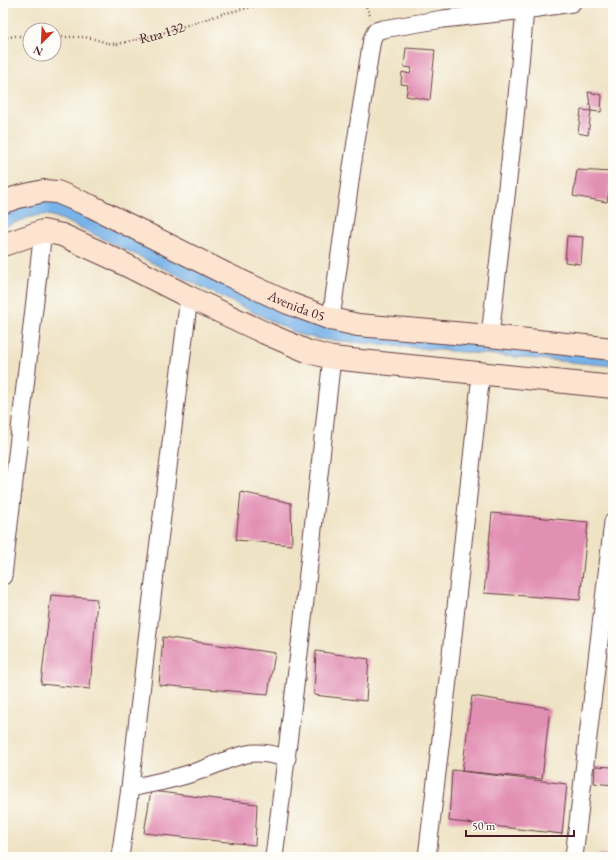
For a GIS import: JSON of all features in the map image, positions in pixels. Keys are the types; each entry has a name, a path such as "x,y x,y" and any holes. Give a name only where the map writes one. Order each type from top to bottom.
{"main road":[{"name":"Avenida 05","path":"3,202 44,191 57,192 91,206 288,304 331,319 358,325 490,336 613,349"},
{"path":"3,245 43,231 62,235 265,333 309,352 332,358 613,387"}],"street":[{"path":"331,319 352,167 372,39 376,31 443,19 572,3"},
{"path":"490,336 514,126 525,10"},
{"path":"3,576 43,231"},
{"path":"120,857 130,788 189,297"},
{"path":"274,857 287,758 332,358"},
{"path":"427,857 451,654 481,374"},
{"path":"574,857 613,522"},
{"path":"130,788 178,778 232,758 248,754 262,753 287,758"}],"path":[{"name":"Rua 132","path":"62,36 91,38 107,43 118,44 160,34 222,14 268,3"},
{"path":"3,38 22,36"}],"water":[{"path":"55,201 309,323 323,327 613,354 613,366 319,339 298,334 56,217 37,215 3,227 3,209 24,202"}],"building":[{"path":"406,48 435,50 430,100 406,96 408,85 401,84 402,72 410,74 412,68 404,67"},
{"path":"588,92 602,95 601,112 591,111"},
{"path":"581,110 591,111 588,135 578,133"},
{"path":"577,170 612,172 607,202 573,196"},
{"path":"567,236 583,237 581,264 565,262"},
{"path":"241,492 291,503 292,545 236,540"},
{"path":"492,513 588,522 580,600 484,593"},
{"path":"51,595 97,599 90,689 41,684"},
{"path":"163,637 275,653 268,694 159,685"},
{"path":"316,651 369,659 366,701 314,695"},
{"path":"472,696 550,708 542,779 462,771"},
{"path":"595,766 613,767 613,785 594,783"},
{"path":"452,770 567,784 562,834 449,821"},
{"path":"151,791 257,804 255,845 144,833"},
{"path":"599,854 613,855 613,857 599,857"}]}
